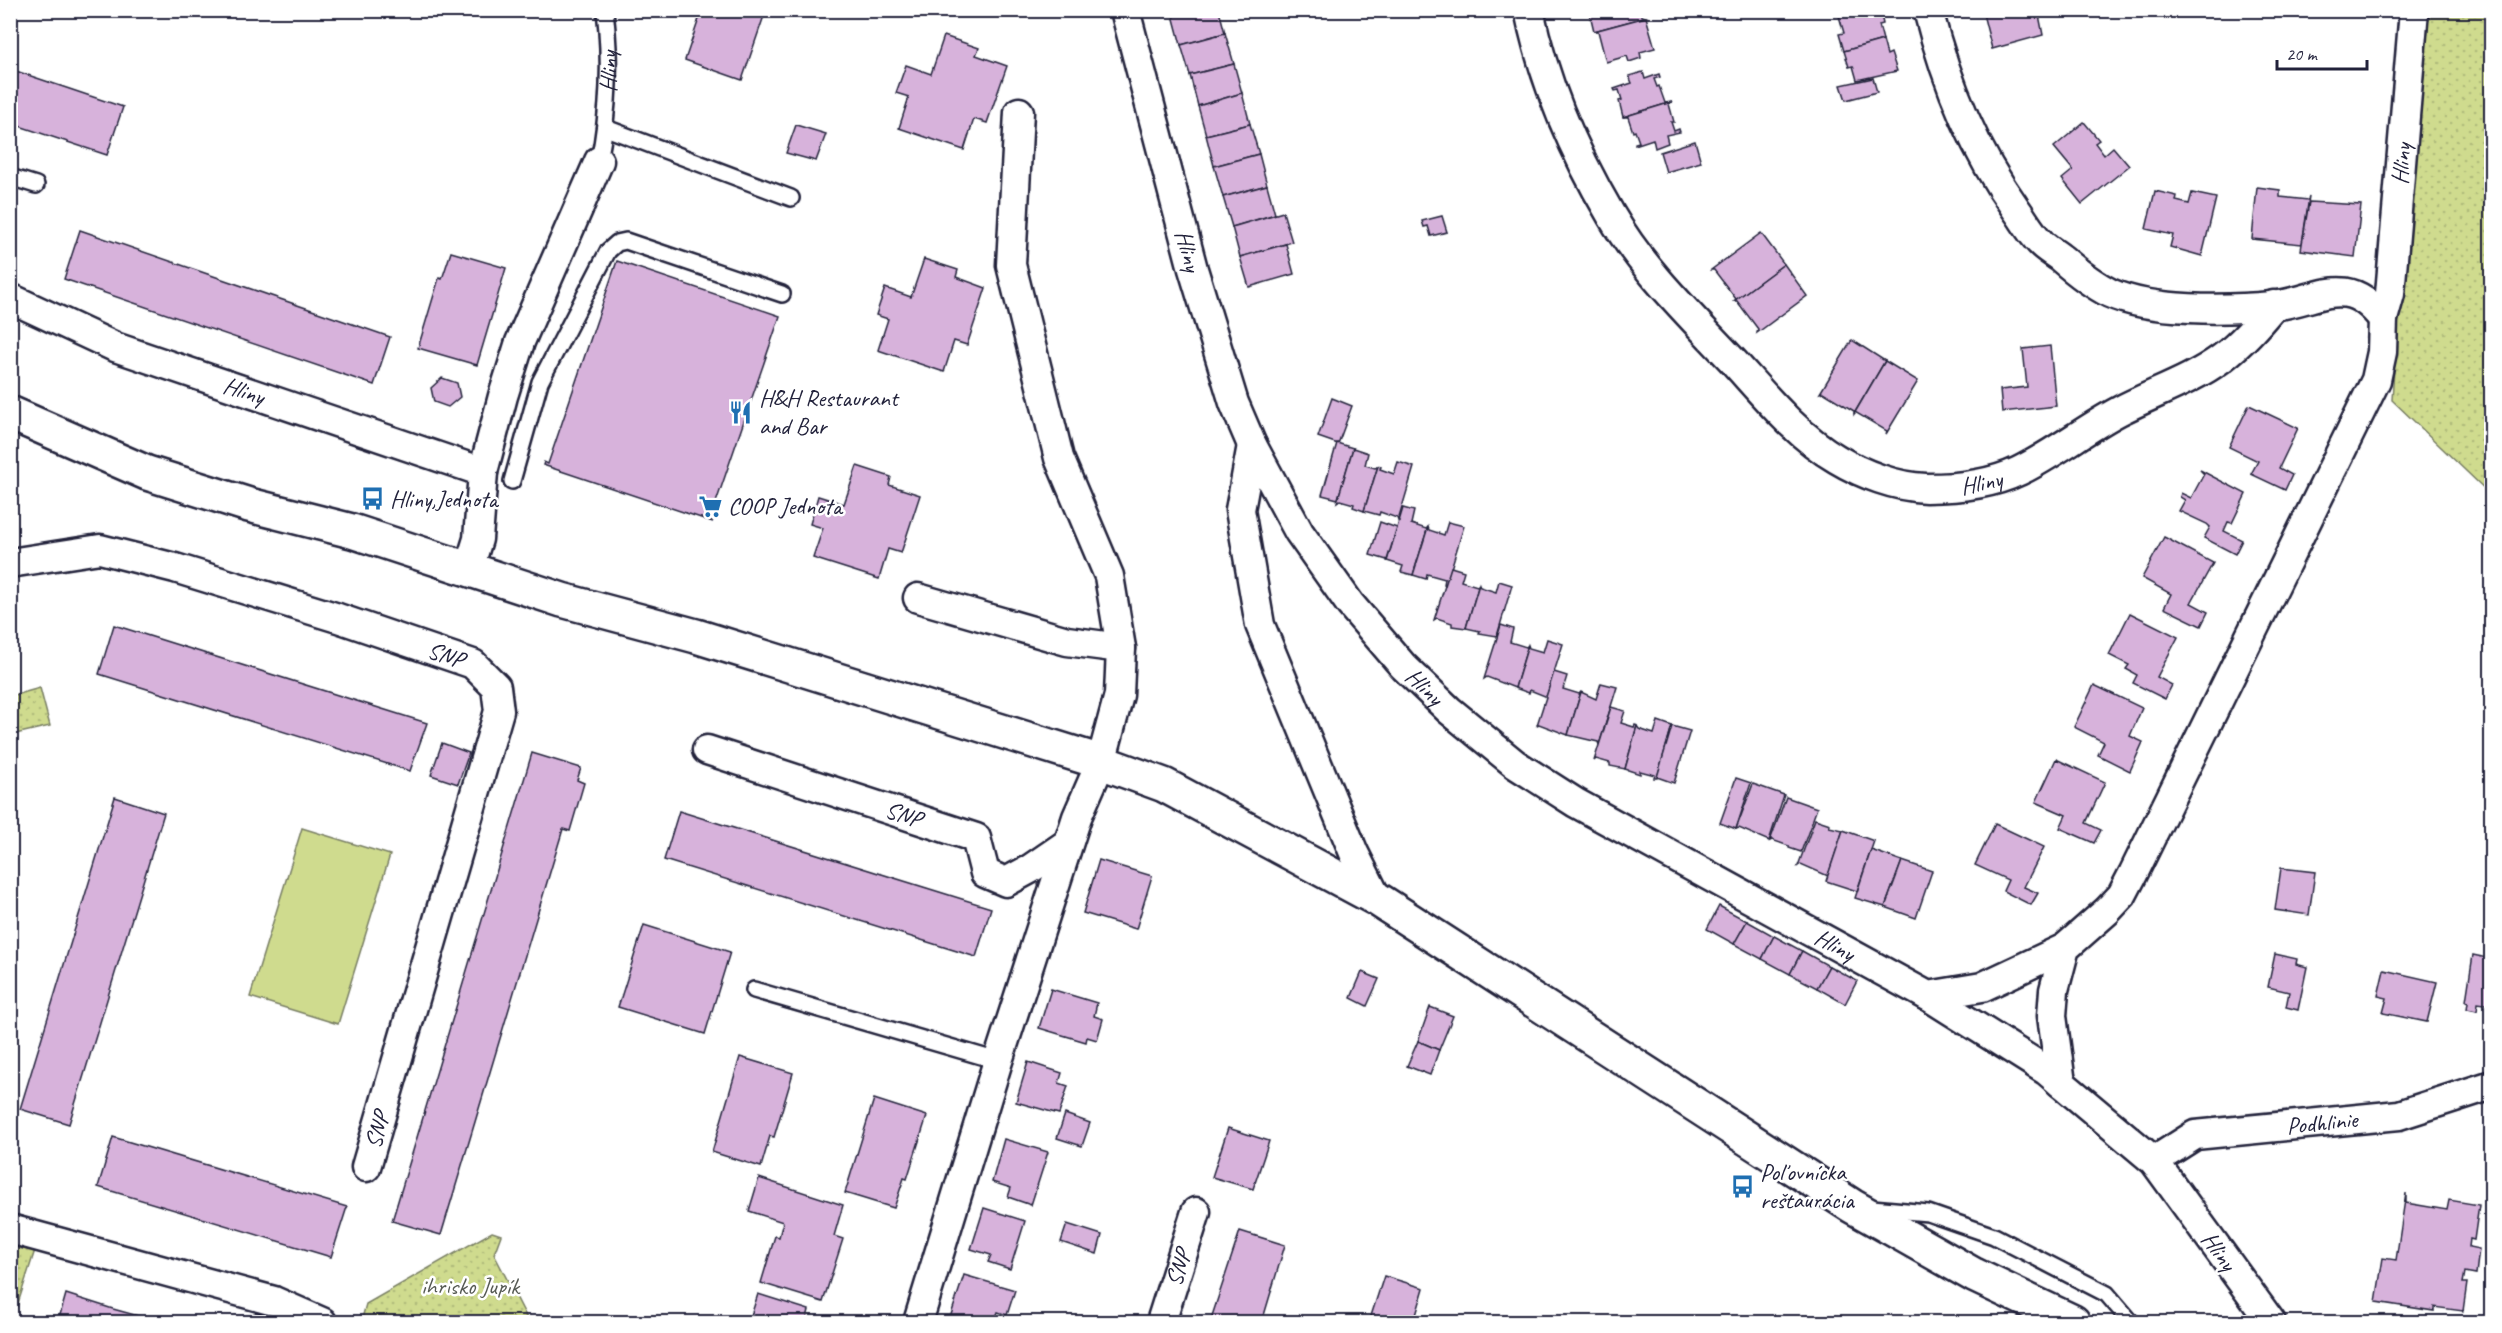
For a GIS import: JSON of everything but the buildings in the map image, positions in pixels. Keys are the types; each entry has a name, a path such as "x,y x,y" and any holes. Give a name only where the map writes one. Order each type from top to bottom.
{"main road":[{"path":"10,413 147,473 249,505 352,531 562,600 696,636 1101,762 1164,785 1377,899 1852,1206 1974,1275 2030,1314 2073,1323"}],"street":[{"name":"Hliny","path":"1125,10 1217,351 1234,403 1252,445 1299,532 1350,604 1403,666 1449,710 1515,764 1576,803 1928,996 2047,1071 2154,1161 2271,1323"},
{"name":"Hliny","path":"1528,10 1542,62 1570,135 1595,187 1632,247 1664,286 1792,423 1835,458 1859,470 1904,486 1925,488 1969,484 2012,474 2118,412 2195,374 2221,358 2249,334 2274,306"},
{"path":"1928,10 1948,79 1975,141 2000,187 2039,242 2081,276 2111,293 2173,307 2205,309 2274,306 2332,293 2351,292 2373,306 2383,319"},
{"name":"Hliny","path":"1928,996 1982,987 2065,948 2122,895 2133,874 2376,380 2382,352 2383,319 2390,294 2414,10"},
{"path":"918,1323 998,1061 1068,843 1101,762 1119,695 1121,648 1109,576 1059,458 1011,265 1019,112"},
{"name":"Hliny","path":"468,571 478,539 483,471 520,342 599,161"},
{"name":"Hliny","path":"10,298 115,347 483,471"},
{"path":"1252,445 1240,510 1260,625 1354,853 1377,899"},
{"name":"SNP","path":"10,563 100,549 176,568 338,618 472,664 496,687 499,711 366,1167"},
{"path":"918,598 1067,642 1121,648"},
{"name":"SNP","path":"707,750 976,838 985,873 1006,882 1068,843"},
{"path":"2061,1083 2052,1016 2054,990 2065,948"},
{"name":"Podhlinie","path":"2154,1161 2195,1135 2399,1115 2492,1085"},
{"name":"SNP","path":"1161,1323 1196,1212"},
{"path":"10,1229 274,1301 322,1323"}],"lane":[{"name":"Hliny","path":"599,161 606,128 609,49 605,10"},
{"path":"606,128 791,198"},
{"path":"10,177 36,185"},
{"path":"512,481 540,382 608,250 616,243 626,241 782,294"},
{"path":"754,990 998,1061"},
{"path":"1852,1206 1928,1213 1976,1228 2107,1294 2131,1323"}],"green space":[{"path":"2417,11 2491,11 2491,495 2392,400"},
{"path":"40,688 50,726 11,735 11,696"},
{"path":"302,828 390,855 338,1024 250,997"},
{"name":"ihrisko Jupík","path":"492,1232 501,1235 494,1254 529,1322 361,1322 366,1304"},
{"path":"11,1245 35,1250 12,1322 11,1322"}],"place":[{"name":"H&H Restaurant and Bar","path":"741,412"},
{"name":"Hliny,Jednota","path":"372,499"},
{"name":"COOP Jednota","path":"710,506"},
{"name":"Poľovnícka reštaurácia","path":"1742,1186"}]}
